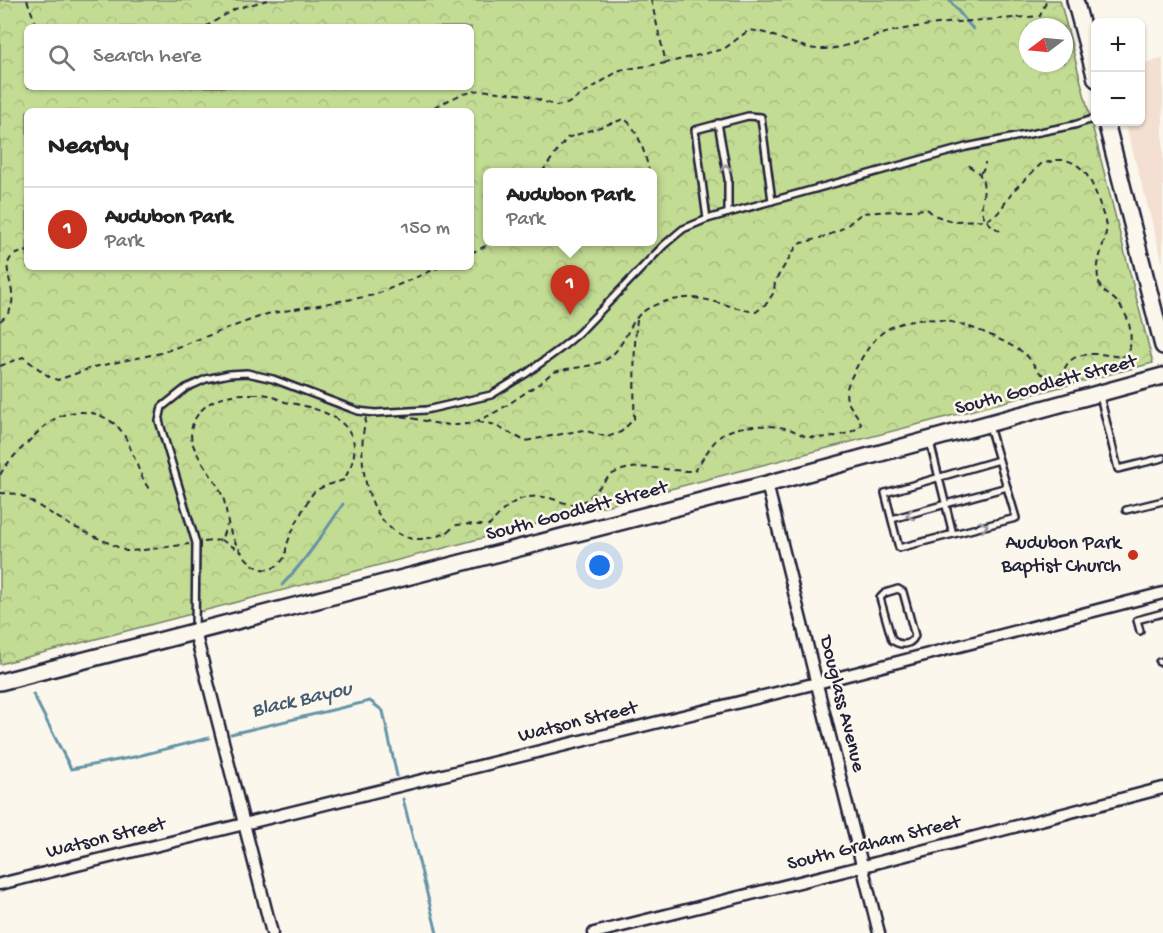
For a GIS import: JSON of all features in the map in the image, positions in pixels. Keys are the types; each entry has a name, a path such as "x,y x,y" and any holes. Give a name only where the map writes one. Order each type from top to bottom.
{"main road":[{"path":"1075,0 1093,72"},
{"path":"1107,126 1163,346"},
{"name":"South Goodlett Street","path":"0,682 767,484 1163,376"}],"street":[{"name":"Douglass Avenue","path":"767,484 879,933"},
{"name":"Watson Street","path":"0,884 817,683 1163,593"},
{"path":"195,632 272,933"},
{"name":"South Graham Street","path":"594,933 1163,788"}],"lane":[{"path":"707,219 694,130 718,123 748,116 761,117 772,201"},
{"path":"195,632 196,543 159,421 162,407 186,388 206,379 247,373 358,411 375,413 426,410 491,395 527,373 579,333 664,244 683,229 707,219 966,147 1074,125 1091,119"},
{"path":"718,123 728,179 728,213"},
{"path":"1099,393 1118,469 1163,458"},
{"path":"988,424 999,460 1006,487 1016,518 899,548 885,493 999,460"},
{"path":"929,440 953,534"},
{"path":"892,519 1006,487"},
{"path":"1126,510 1163,501"},
{"path":"898,590 903,592 915,636 913,641 907,644 897,644 892,640 880,598 885,593 898,590"},
{"path":"1140,631 1137,620 1163,613"},
{"path":"907,644 910,658"}],"path":[{"path":"27,0 36,24"},
{"path":"210,24 235,9 268,0"},
{"path":"651,0 666,63"},
{"path":"432,108 460,95 480,90 526,95 556,106 567,104 620,70 666,63 724,49 749,30 763,31 791,43 819,49 844,46 892,31 914,27 1040,16 1047,0"},
{"path":"545,168 567,138 624,119 629,121 635,131 648,168"},
{"path":"1068,159 1081,168 1090,180 1106,230 1098,265 1101,288 1116,301 1130,325 1132,341 1129,352 1121,357 1107,354 1086,355 1070,360 1060,376 1050,378 1038,373 1031,360 1022,352 991,334 944,321 915,320 885,331 859,361 850,379 847,398 861,424 858,429 850,433 809,437 790,429 771,427 736,429 714,442 694,471 636,468 611,476 595,494 579,503 564,503 539,496 516,500 503,508 490,525 457,525 447,532 419,539 409,538 383,523 374,505 367,486 362,445 366,418 385,415 417,419 428,423 451,424 475,421 502,410 552,373 595,364 610,357 637,318 652,306 666,301 693,297 756,312 767,303 774,292 775,281 798,244 827,236 845,227 862,213 927,209 934,215 951,221 987,220 998,213 1015,189 1041,164 1068,159"},
{"path":"980,173 985,168 985,162"},
{"path":"969,165 980,173 984,192 980,206 982,214 991,225 1004,233"},
{"path":"0,321 9,311 13,296 8,267 9,259 15,254 24,252"},
{"path":"0,366 23,357 51,378 58,380 94,367 161,353 267,314 375,295 433,270"},
{"path":"475,421 492,424 525,441 583,430 607,437 621,432 634,419 636,371 634,343 637,318"},
{"path":"234,395 269,395 286,403 303,405 327,413 339,420 350,432 353,462 344,480 314,493 287,544 286,556 280,564 270,569 262,569 250,562 231,534 228,522 222,494 193,446 190,434 194,419 202,409 216,400 234,395"},
{"path":"0,475 8,461 50,421 63,414 91,413 105,418 118,428 126,440 136,468 148,489"},
{"path":"353,446 362,445"},
{"path":"0,493 19,494 70,525 126,551 221,540 243,553"},
{"path":"221,540 228,522"}],"shaded area":[{"path":"1163,58 1163,264 1126,126 1145,126 1145,63"}],"green space":[{"path":"0,0 1060,0 1065,18 1019,18 1019,72 1073,72 1073,51 1153,363 0,664"}],"waterway":[{"path":"949,0 973,29"},
{"path":"282,585 307,556 343,504"},
{"name":"Black Bayou","path":"33,694 71,769 134,757 209,738"},
{"name":"Black Bayou","path":"231,734 370,701 383,711 397,776"},
{"name":"Black Bayou","path":"403,799 437,933"}],"place":[{"name":"Audubon Park","path":"570,315"},
{"name":"Audubon Park Baptist Church","path":"1133,555"}]}
